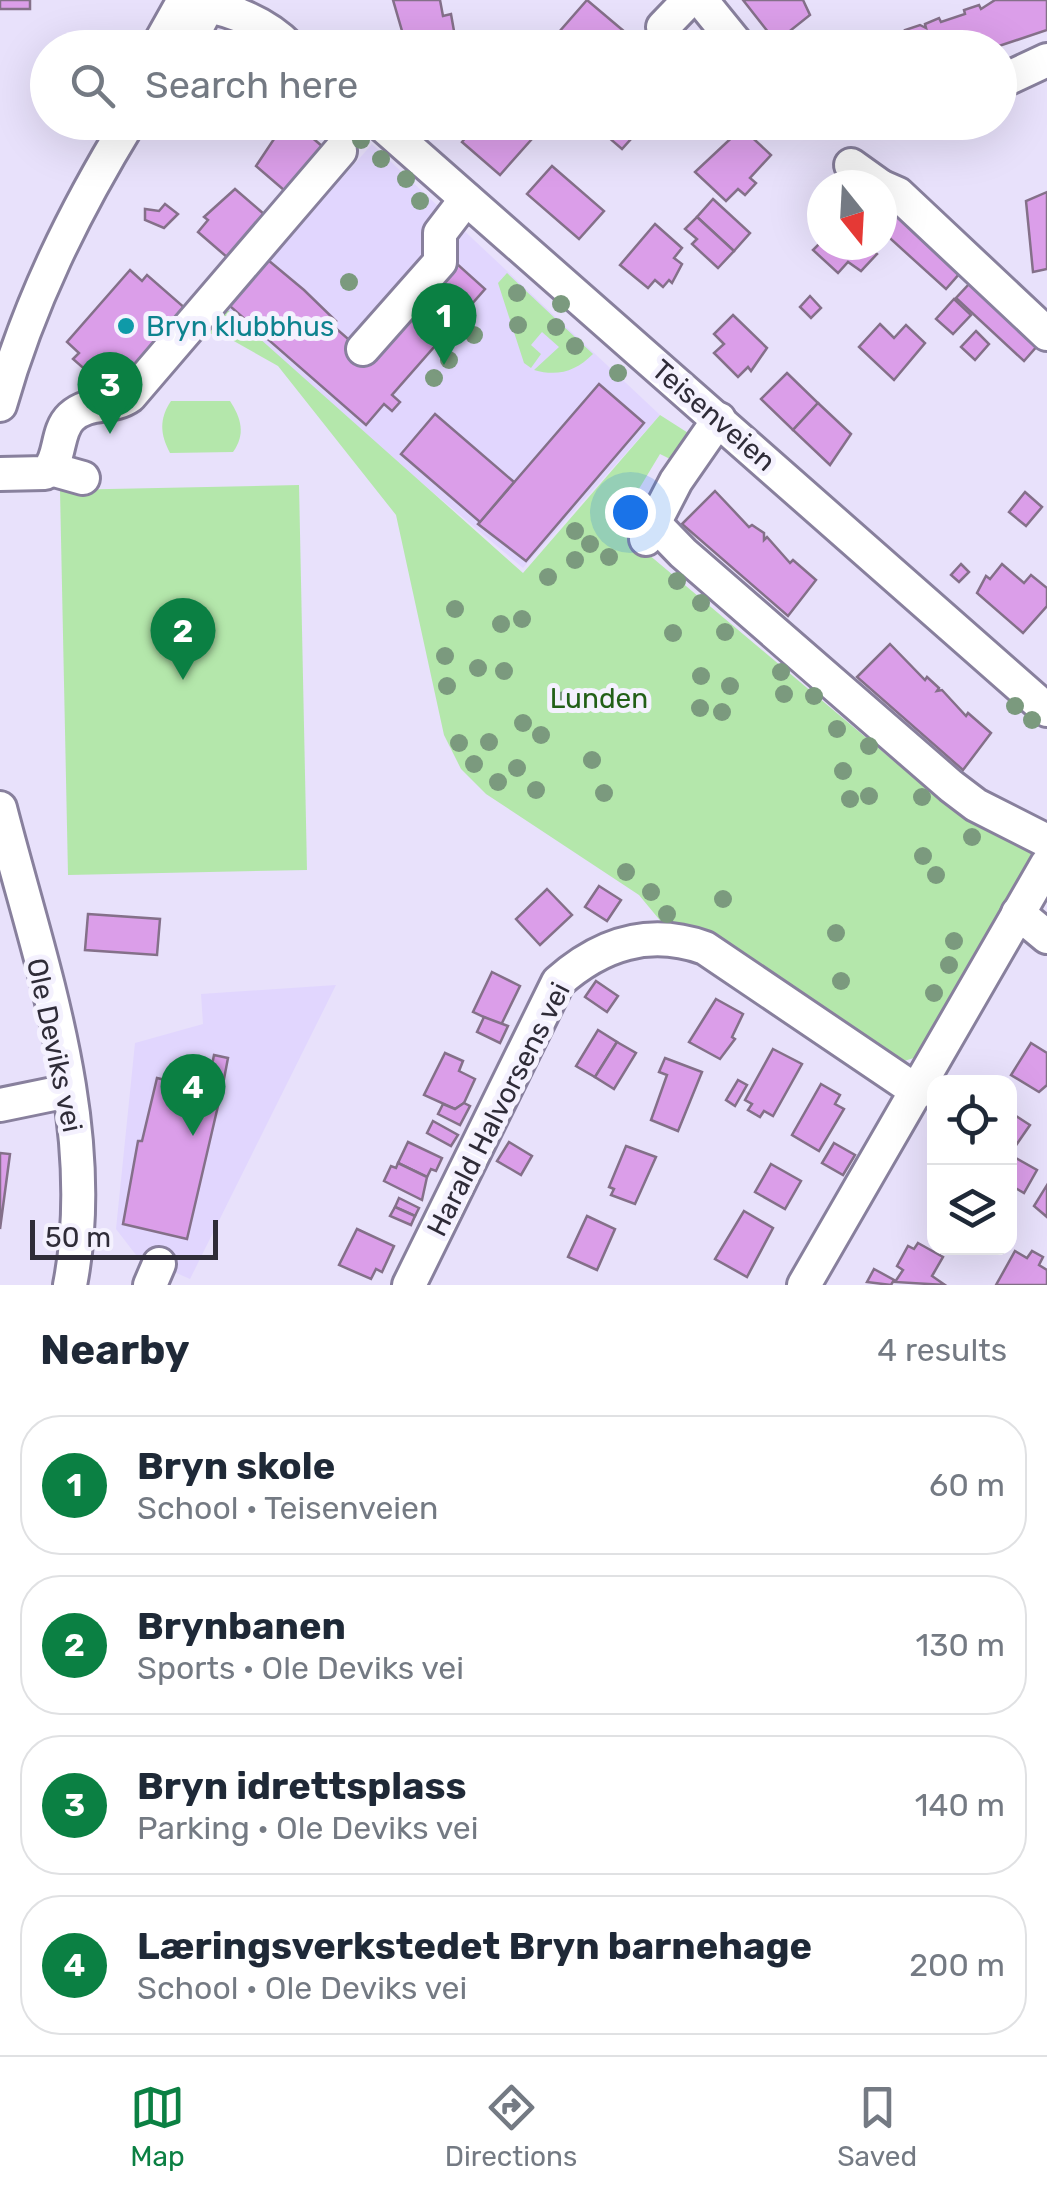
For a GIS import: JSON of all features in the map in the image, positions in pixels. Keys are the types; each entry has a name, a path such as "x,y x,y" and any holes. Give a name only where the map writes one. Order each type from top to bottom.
{"street":[{"path":"664,27 689,0"},
{"path":"702,0 726,30"},
{"path":"177,30 196,13"},
{"path":"196,13 223,30"},
{"path":"196,13 268,30"},
{"path":"1017,74 1047,60"},
{"path":"3,384 60,244 119,140"},
{"name":"Teisenveien","path":"403,140 482,199 718,419 1047,710"},
{"path":"51,469 61,430 72,415 84,408 118,404 130,396 340,151"},
{"path":"851,164 859,170"},
{"path":"897,194 1047,334"},
{"path":"364,349 440,262 440,233 482,199"},
{"path":"718,419 649,533 683,553 951,786 976,805 1047,841"},
{"path":"0,474 38,474 51,469 83,478"},
{"name":"Ole Deviks vei","path":"0,808 10,890 68,1091 78,1196 70,1285"},
{"path":"804,1285 1047,864"},
{"path":"1018,913 1047,937"},
{"name":"Harald Halvorsens vei","path":"408,1285 558,982 598,952 640,939 684,941 704,948 918,1092"},
{"path":"0,1105 68,1091"}],"shaded area":[{"path":"372,144 660,415 523,568 222,315"},
{"path":"336,985 190,1279 136,1255 116,1229 135,1043 203,1024 201,994"}],"green space":[{"path":"507,273 593,354 566,371 534,370 559,347 542,332 531,345 541,354 531,368 524,363 498,283"},
{"name":"Lunden","path":"221,304 523,573 660,415 696,438 678,463 660,454 616,527 952,810 1026,839 1038,855 920,1056 901,1062 663,924 639,895 486,794 461,769 444,735 396,515 278,366 232,340 195,329"},
{"path":"171,401 230,401 241,426 233,452 170,453 162,427"},
{"path":"299,485 307,870 68,875 60,490"}],"building":[{"path":"0,0 30,0 30,9 0,9"},
{"path":"393,0 440,0 443,16 451,14 454,30 402,30"},
{"path":"587,0 622,30 561,30"},
{"path":"743,0 803,0 810,15 791,30 767,30"},
{"path":"995,0 1047,0 1047,30 1017,40 1017,30 905,30 920,25 926,28 925,24 965,14 964,10 979,5 981,9"},
{"path":"273,140 315,140 323,147 285,191 256,166"},
{"path":"464,140 531,140 500,175"},
{"path":"612,140 630,140 622,149"},
{"path":"729,140 755,140 771,155 750,178 756,183 745,195 738,189 726,201 695,172"},
{"path":"552,166 604,211 579,239 527,194"},
{"path":"235,189 265,215 228,258 198,232 208,220 204,217"},
{"path":"1047,192 1047,269 1033,272 1026,201"},
{"path":"713,199 750,233 734,251 697,217"},
{"path":"165,204 178,214 164,228 145,220 145,209 159,211"},
{"path":"897,215 960,273 946,289 897,245"},
{"path":"697,217 734,251 718,268 692,244 697,239 685,229"},
{"path":"655,224 682,248 674,258 682,264 672,283 669,280 663,287 655,280 648,288 620,265"},
{"path":"262,255 304,290 336,321 332,325 371,359 456,263 485,289 392,395 400,402 392,411 384,404 366,425 223,300"},
{"path":"824,260 871,260 861,271 848,262 838,273"},
{"name":"Bryn klubbhus","path":"130,270 142,281 147,275 186,309 112,393 73,359 79,353 67,342"},
{"path":"970,283 1038,345 1024,361 956,298"},
{"path":"810,296 821,308 811,318 800,307"},
{"path":"954,299 971,315 953,334 936,319"},
{"path":"733,315 767,348 751,371 748,367 738,377 714,353 724,344 714,334"},
{"path":"880,324 894,338 906,325 925,343 894,380 859,347"},
{"path":"976,331 989,344 975,360 961,347"},
{"path":"787,373 818,403 793,430 761,399"},
{"path":"599,384 644,423 526,561 478,524"},
{"path":"818,403 851,434 830,465 793,430"},
{"path":"435,414 514,482 480,522 401,454"},
{"path":"715,491 749,527 764,533 764,540 767,537 790,563 793,560 816,580 788,616 682,524"},
{"path":"1025,492 1042,507 1026,526 1009,512"},
{"path":"961,564 969,572 959,582 951,575"},
{"path":"1002,564 1024,583 1031,575 1047,588 1047,606 1023,633 977,593 986,576 990,579"},
{"path":"890,644 925,680 927,677 939,688 937,691 942,690 966,716 968,713 991,733 963,770 857,677"},
{"path":"599,886 621,900 607,921 585,907"},
{"path":"547,889 572,915 540,945 516,919"},
{"path":"88,914 160,919 157,955 85,950"},
{"path":"492,972 520,986 501,1025 473,1012"},
{"path":"596,981 618,996 607,1012 585,997"},
{"path":"716,999 743,1014 732,1037 735,1039 720,1059 689,1042"},
{"path":"484,1017 508,1026 500,1043 477,1032"},
{"path":"598,1030 617,1042 595,1077 576,1066"},
{"path":"617,1042 636,1053 614,1089 595,1077"},
{"path":"1031,1043 1047,1053 1047,1085 1039,1092 1017,1075 1011,1075"},
{"path":"773,1049 802,1064 773,1116 764,1111 760,1117 748,1110 752,1104 745,1100"},
{"path":"445,1053 463,1061 459,1071 475,1079 464,1103 455,1109 424,1095"},
{"path":"214,1055 228,1058 224,1079 210,1075"},
{"path":"665,1058 702,1072 678,1131 651,1120 667,1075 659,1072"},
{"path":"193,1061 209,1066 204,1082 187,1076"},
{"path":"157,1078 221,1093 187,1239 123,1224 138,1141 142,1141"},
{"path":"738,1080 747,1085 735,1106 726,1100"},
{"path":"821,1084 840,1095 835,1104 844,1109 819,1151 792,1135"},
{"path":"464,1103 470,1106 460,1125 438,1114 443,1104 455,1109"},
{"path":"1017,1117 1030,1125 1017,1144"},
{"path":"433,1121 458,1135 451,1146 427,1133"},
{"path":"408,1142 442,1158 436,1171 431,1169 427,1177 398,1163"},
{"path":"509,1142 532,1156 521,1175 497,1161"},
{"path":"834,1143 855,1155 843,1175 822,1163"},
{"path":"626,1146 656,1157 635,1204 611,1195 614,1189 609,1187"},
{"path":"0,1153 10,1154 0,1229"},
{"path":"1017,1159 1037,1170 1024,1193 1017,1189"},
{"path":"398,1163 427,1177 422,1200 384,1181 391,1166 396,1168"},
{"path":"771,1164 801,1181 785,1209 755,1192"},
{"path":"1047,1185 1047,1217 1034,1206"},
{"path":"399,1198 419,1208 415,1216 395,1207"},
{"path":"395,1207 415,1216 411,1225 390,1216"},
{"path":"744,1211 773,1228 747,1277 715,1259"},
{"path":"587,1216 615,1229 597,1270 568,1257"},
{"path":"357,1229 394,1246 382,1272 376,1269 371,1279 339,1265"},
{"path":"918,1243 927,1248 927,1255 943,1257 932,1276 945,1285 895,1282 903,1270 897,1266 908,1246 914,1249"},
{"path":"1032,1251 1043,1257 1039,1265 1047,1270 1047,1285 996,1285 1017,1252 1027,1258"},
{"path":"874,1269 894,1280 891,1285 867,1282"}],"place":[{"name":"Bryn klubbhus","path":"126,326"},
{"name":"Bryn skole","path":"444,365"},
{"name":"Bryn idrettsplass","path":"110,434"},
{"name":"Brynbanen","path":"183,680"},
{"name":"Læringsverkstedet Bryn barnehage","path":"193,1136"}]}
